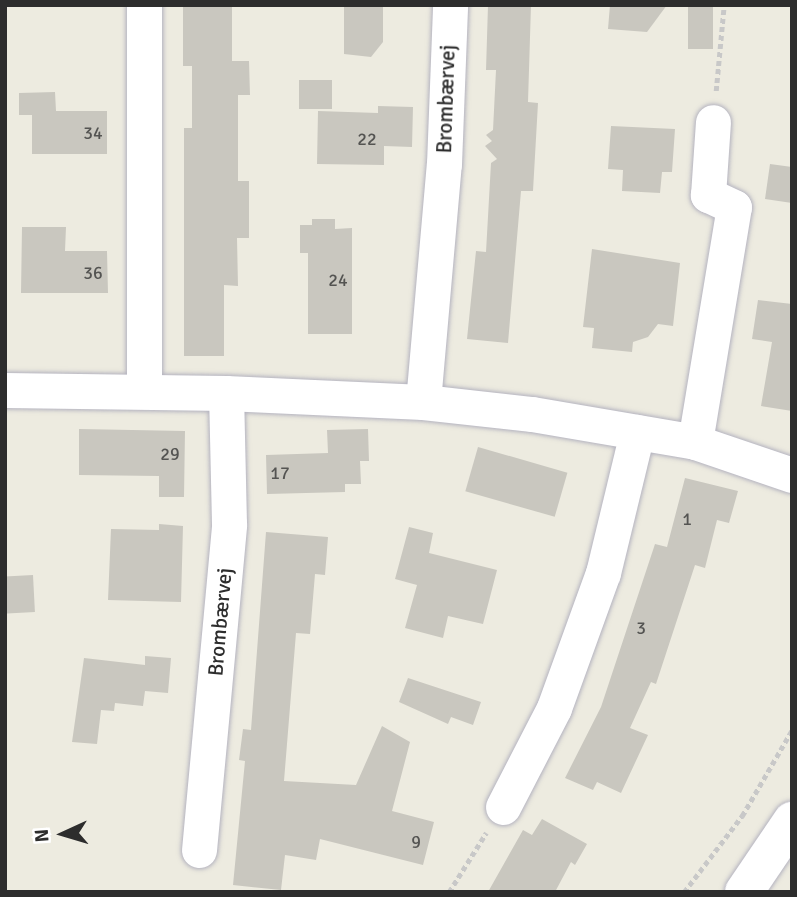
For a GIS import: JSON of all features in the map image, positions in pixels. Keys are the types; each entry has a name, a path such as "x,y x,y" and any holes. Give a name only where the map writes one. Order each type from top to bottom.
{"street":[{"path":"144,5 144,391"},
{"name":"Brombærvej","path":"423,402 444,164 450,5"},
{"path":"695,442 734,207 708,195 713,122"},
{"path":"5,390 226,393 423,402 695,442 792,475"},
{"name":"Brombærvej","path":"199,850 229,524 226,393"},
{"path":"503,807 554,708 603,573 637,432"},
{"path":"744,892 792,821"}],"path":[{"path":"713,122 724,5"},
{"path":"684,892 742,816 792,730"},
{"path":"449,892 503,807"}],"building":[{"path":"183,5 232,5 232,61 249,61 250,95 238,95 238,181 249,181 249,238 237,238 238,286 224,285 224,356 184,356 184,128 192,128 192,66 183,66"},
{"path":"344,5 383,5 383,42 371,57 344,54"},
{"path":"488,5 531,5 528,102 538,103 533,191 521,191 508,343 467,339 476,251 486,252 491,163 497,159 485,146 492,141 486,135 493,130 496,70 486,70"},
{"path":"610,5 667,5 647,32 608,29"},
{"path":"688,5 713,5 713,49 688,49"},
{"path":"299,80 332,80 332,109 299,109"},
{"path":"55,92 56,111 107,111 107,154 32,154 32,115 19,115 19,93"},
{"path":"378,106 413,107 412,147 384,146 384,165 317,164 318,111 378,113"},
{"path":"611,126 675,129 672,172 662,172 660,193 622,191 623,170 608,169"},
{"path":"770,164 792,167 792,203 765,199"},
{"path":"312,219 335,219 335,229 352,228 352,334 308,334 308,253 300,253 300,225 312,225"},
{"path":"22,227 66,227 65,251 107,251 108,293 21,293"},
{"path":"592,249 680,263 673,326 658,324 648,337 633,342 632,352 592,348 594,328 583,327"},
{"path":"758,300 792,304 792,411 761,406 772,342 752,339"},
{"path":"79,429 185,431 184,497 159,497 159,476 79,475"},
{"path":"368,429 369,461 360,461 361,484 345,484 345,492 267,494 266,455 328,453 327,430"},
{"path":"478,447 567,473 555,517 465,491"},
{"path":"685,478 738,491 729,523 717,520 705,568 695,565 656,684 651,682 630,728 648,735 621,793 597,782 593,790 565,778 601,707 655,544 667,547"},
{"path":"159,524 183,526 181,602 108,600 111,529 159,530"},
{"path":"409,527 433,533 429,553 497,570 483,624 448,616 443,638 405,628 417,585 395,579"},
{"path":"266,532 328,537 325,575 315,574 310,634 296,633 284,781 356,785 382,726 410,742 392,811 434,822 423,865 320,839 316,860 285,855 281,890 233,885 245,761 239,760 243,729 251,730"},
{"path":"33,575 35,612 7,613 5,576"},
{"path":"145,656 171,658 168,693 145,691 143,706 115,703 114,711 101,710 97,744 72,742 84,658 145,665"},
{"path":"408,678 481,702 473,725 451,717 448,724 399,702"},
{"path":"542,819 587,844 575,865 571,862 555,892 488,892 523,830 532,835"}]}
